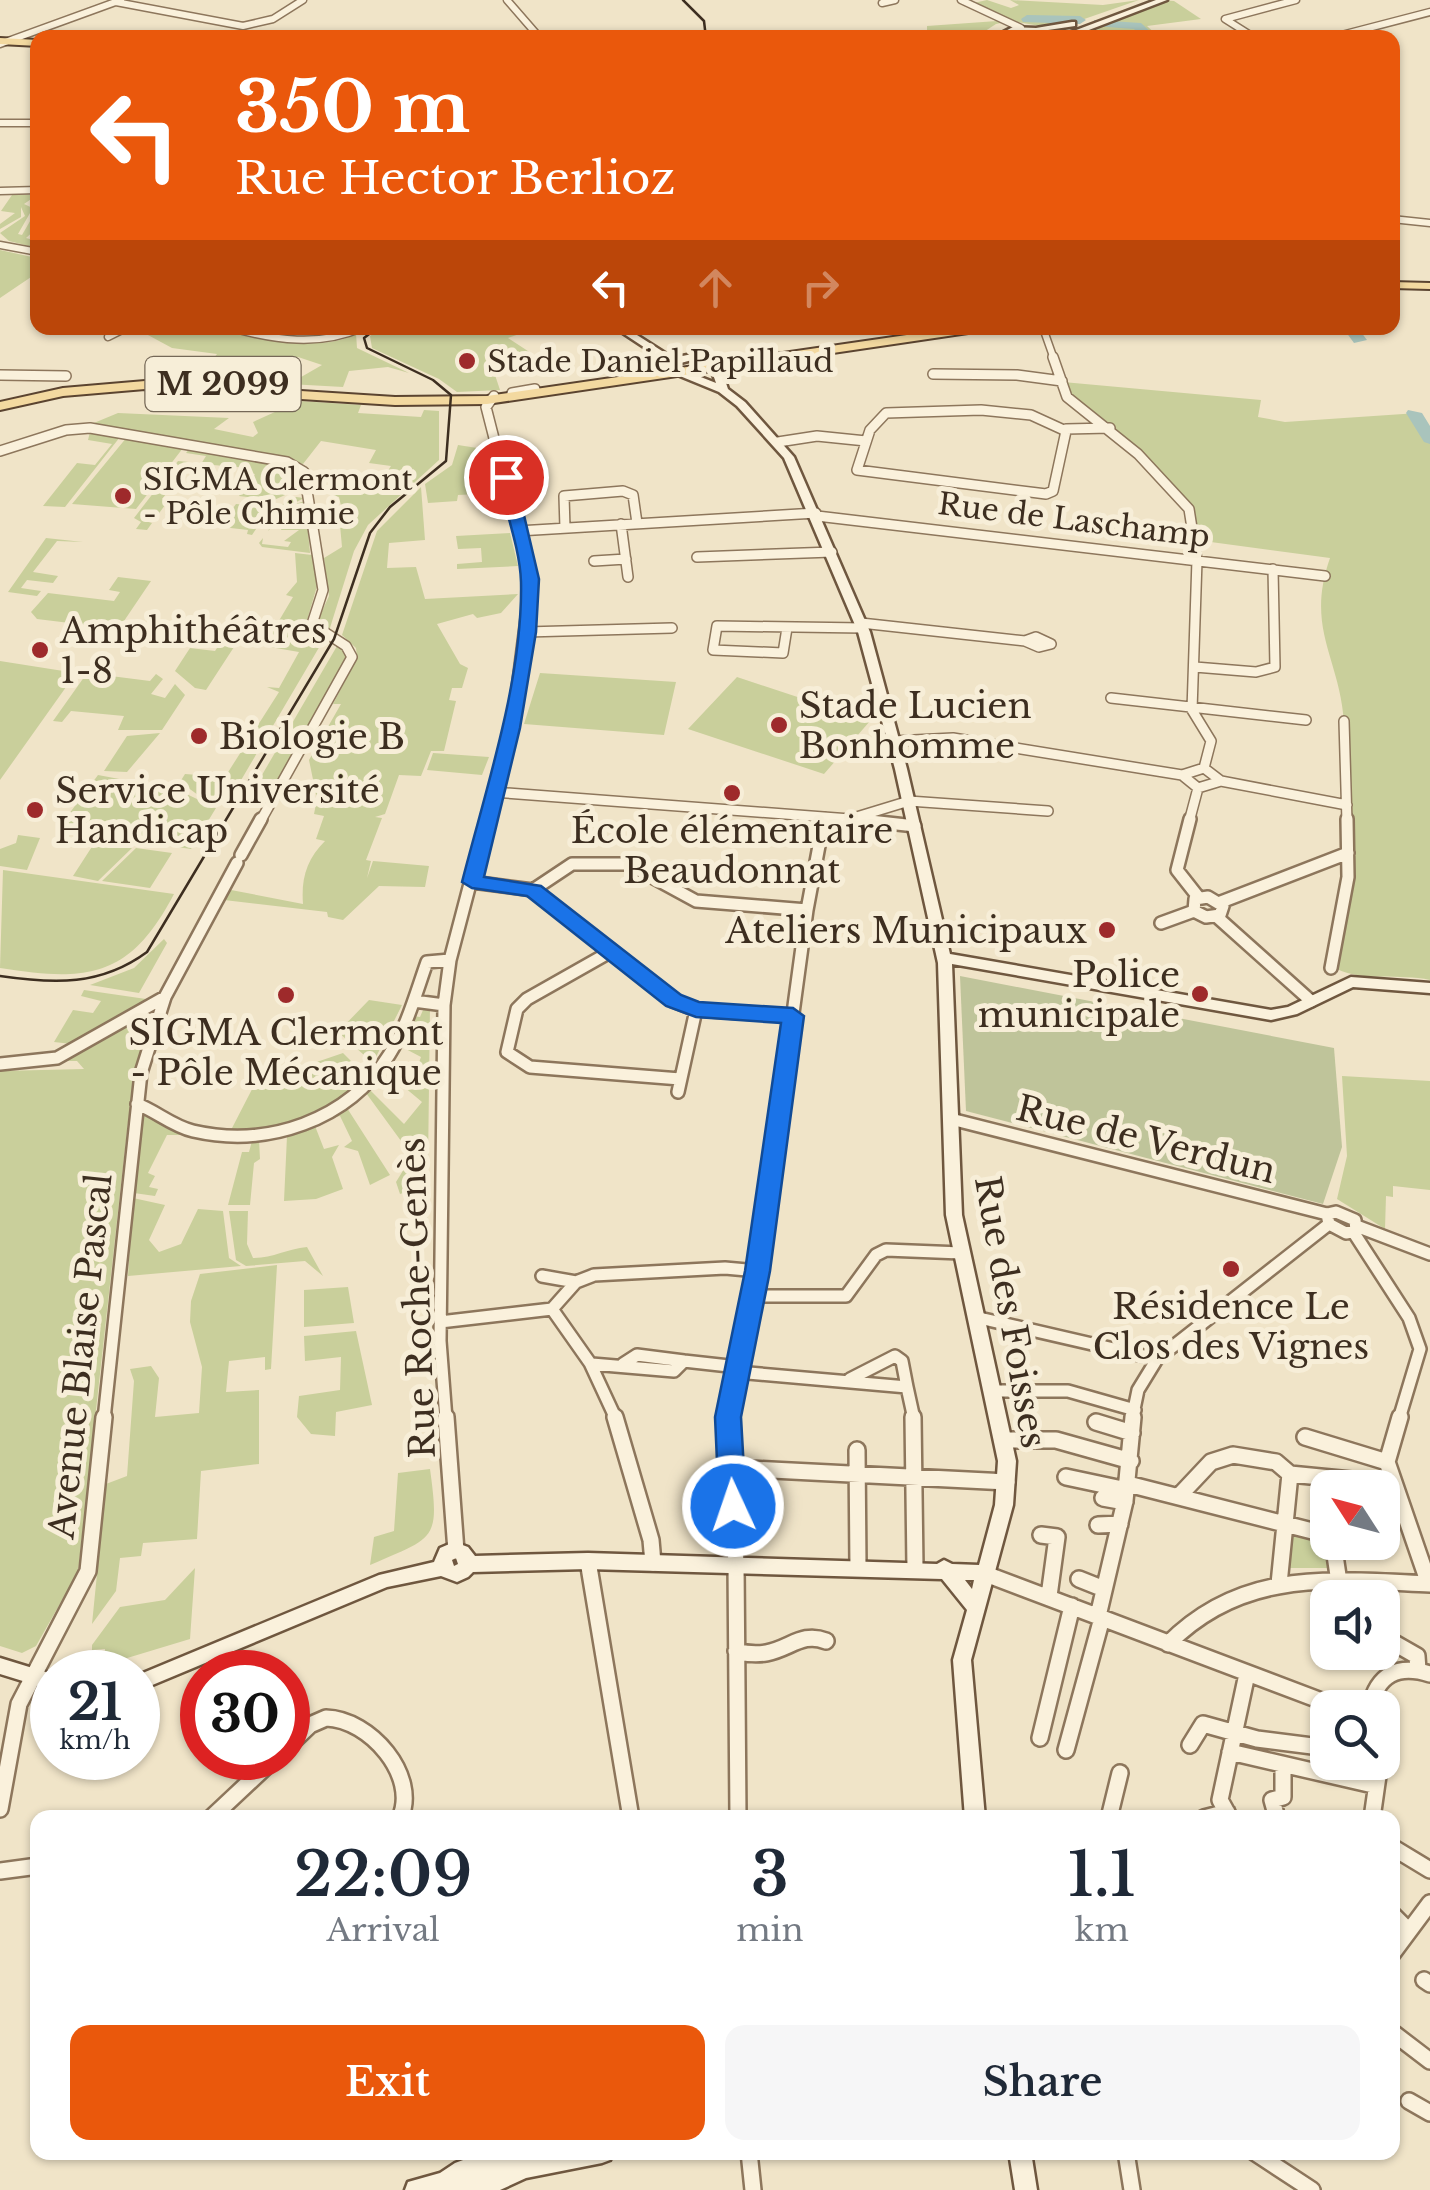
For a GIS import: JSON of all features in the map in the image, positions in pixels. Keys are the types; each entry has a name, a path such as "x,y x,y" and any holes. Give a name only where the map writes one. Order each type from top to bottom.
{"main road":[{"path":"1001,30 1004,26 1069,26 1142,0"},
{"path":"1080,30 1163,0"},
{"path":"1400,289 1430,289"},
{"path":"632,335 675,368 723,390"},
{"name":"M 2099","path":"716,367 898,335"},
{"name":"M 2099","path":"0,404 72,385 136,380 404,396 536,389 929,335"},
{"path":"646,343 700,356 716,367 723,390"},
{"path":"675,368 700,356"},
{"path":"692,378 716,367"},
{"name":"M 2099","path":"0,404 70,390 144,385 406,402 486,400 675,368"},
{"name":"Rue des Foisses","path":"723,390 778,442 816,515 862,625 915,826 944,958 953,1206 1005,1440 1007,1482 973,1604 962,1660 961,1688 974,1810"},
{"path":"944,958 1257,1013 1285,1013 1331,992 1385,984 1430,988"},
{"path":"160,1674 385,1580 444,1568 445,1556 944,1568 983,1573"},
{"path":"944,1568 973,1604"},
{"path":"0,1666 30,1675"},
{"path":"416,2190 445,2183 467,2186 562,2160"},
{"path":"1020,2160 1026,2190"}],"street":[{"path":"50,30 118,1 243,26 262,24 302,0"},
{"path":"507,0 533,30"},
{"path":"882,3 895,0"},
{"path":"961,0 1004,26"},
{"path":"1242,30 1225,19 1296,0"},
{"path":"1361,30 1430,12"},
{"path":"0,123 30,123"},
{"path":"0,191 30,190"},
{"path":"1400,220 1430,223"},
{"path":"0,245 30,251"},
{"path":"108,338 113,335"},
{"path":"263,335 329,339 341,335"},
{"path":"1046,335 1067,397 1110,428 1189,509 1197,560 1192,710 1211,740 1204,768"},
{"path":"933,374 1008,374 1062,381"},
{"path":"0,375 66,376"},
{"path":"486,400 536,389"},
{"name":"Rue Roche-Genès","path":"462,1557 440,1322 444,1004 450,960 510,728 526,632 530,579 486,400"},
{"path":"1066,430 1053,491 1046,494 862,474 857,470 876,418 886,412 1026,413 1066,430 1110,428"},
{"name":"Avenue Blaise Pascal","path":"0,451 66,430 90,428 288,462 304,472 323,590 312,624 346,646 352,657 238,859 165,997 152,1030 136,1104 88,1571 55,1650"},
{"path":"778,442 817,436 866,441"},
{"path":"565,528 564,496 624,491 633,494 637,523"},
{"name":"Rue de Laschamp","path":"518,530 816,515 1325,576"},
{"path":"621,524 628,577"},
{"path":"697,557 832,552"},
{"path":"594,561 626,559"},
{"path":"1195,667 1256,672 1275,667 1274,569"},
{"path":"786,628 783,653 713,650 717,626 862,625 1025,641"},
{"path":"526,632 672,628"},
{"path":"1112,698 1306,720"},
{"path":"1331,968 1344,902 1348,853 1344,721"},
{"path":"894,741 953,738 1182,775 1204,768"},
{"path":"1204,768 1221,781 1347,805"},
{"path":"1182,775 1198,788"},
{"path":"1198,788 1221,781"},
{"path":"1198,788 1177,870 1199,898 1221,902 1348,853"},
{"path":"494,792 824,819 871,818 915,826"},
{"path":"871,818 908,802 1048,811"},
{"path":"738,1810 736,1564 728,1417 758,1271 806,910 824,819"},
{"path":"533,890 572,864 628,864 696,902 806,910"},
{"path":"472,882 533,890 673,1000 696,1010 793,1016"},
{"path":"1194,911 1192,905 1199,898"},
{"path":"1216,916 1222,912 1221,902"},
{"path":"1162,923 1194,911 1216,916 1311,1001"},
{"path":"610,952 527,999 517,1009 507,1052 519,1064 679,1086 696,1010"},
{"path":"136,1104 178,1126 214,1136 264,1135 319,1120 354,1096 390,1054 414,1001 426,962 450,960"},
{"path":"0,1064 57,1058 165,997"},
{"path":"414,1001 444,1004"},
{"path":"142,1012 152,1030"},
{"name":"Rue de Verdun","path":"950,1119 1328,1219 1346,1215 1356,1230"},
{"path":"1066,1750 1127,1492 1135,1410 1143,1376 1157,1359 1328,1219"},
{"path":"1356,1230 1430,1254"},
{"path":"1356,1230 1394,1290 1420,1348 1388,1462 1389,1470"},
{"path":"753,1296 846,1296 855,1291 879,1250 961,1254"},
{"path":"440,1322 552,1309 576,1282 594,1275 724,1268 758,1271"},
{"path":"542,1276 576,1282"},
{"path":"552,1309 592,1364 616,1407 651,1540 652,1563"},
{"path":"975,1316 1157,1359"},
{"path":"850,1379 895,1356 902,1361 916,1431 915,1568"},
{"path":"592,1364 674,1371 684,1361 907,1387"},
{"path":"994,1390 1068,1391 1135,1410"},
{"path":"1096,1422 1132,1433"},
{"path":"1305,1437 1388,1462"},
{"path":"1005,1440 1056,1440 1130,1461"},
{"path":"857,1450 858,1567"},
{"path":"1179,1496 1204,1467 1222,1458 1276,1462 1290,1474 1310,1476"},
{"path":"731,1468 1007,1482"},
{"path":"1279,1584 1290,1474"},
{"path":"1066,1478 1127,1492 1179,1496 1310,1530"},
{"path":"1102,1498 1127,1492"},
{"path":"1400,1506 1429,1584 1400,1583"},
{"path":"1098,1525 1120,1524"},
{"path":"1041,1534 1058,1537 1048,1596"},
{"path":"588,1560 630,1810"},
{"path":"983,1573 1310,1697"},
{"path":"1078,1579 1104,1589"},
{"path":"1168,1644 1190,1618 1215,1601 1279,1584 1310,1583"},
{"path":"1040,1738 1072,1606"},
{"path":"736,1652 771,1655 799,1637 816,1635 826,1641"},
{"path":"1400,1646 1417,1656 1424,1672"},
{"path":"1376,1690 1380,1678 1404,1667 1424,1672"},
{"path":"1225,1810 1220,1800 1247,1674"},
{"name":"Avenue Blaise Pascal","path":"0,1809 20,1704 30,1693"},
{"path":"310,1725 327,1717 356,1724 403,1778 407,1802 404,1810"},
{"path":"1190,1744 1203,1724 1234,1734 1310,1745"},
{"path":"1230,1752 1373,1785"},
{"path":"1275,1810 1272,1800 1282,1797 1284,1765"},
{"path":"1111,1810 1120,1774"},
{"path":"219,1810 251,1780"},
{"path":"1372,1810 1375,1780"},
{"path":"1400,1853 1430,1870"},
{"path":"0,1872 30,1867"},
{"path":"1400,1943 1430,1903"},
{"path":"1400,1922 1409,1931"},
{"path":"1400,2038 1430,2061"},
{"path":"1409,2101 1430,2113"},
{"path":"750,2160 754,2190"},
{"path":"1127,2160 1132,2190"},
{"path":"1266,2160 1312,2190"}],"green space":[{"path":"987,0 1011,8 1019,5 1010,0 1103,5 1139,0 1067,25 1046,27 1011,21 987,30 927,30 927,26 997,21 969,4"},
{"path":"1161,0 1174,1 1201,19 1147,26 1151,30 1083,28"},
{"path":"12,195 30,195 24,204 30,207 30,213 18,234 22,235 30,221 30,234 26,238 30,239 30,246 9,241 0,233 25,216 21,207 21,217 0,229 0,224 15,213 1,211"},
{"path":"0,250 30,257 30,278 0,298"},
{"path":"148,335 264,335 326,342 356,335 357,348 409,373 388,367 349,371 343,387 289,384 322,365 298,357 260,382 210,379 224,366 211,362 217,354 172,348"},
{"name":"Stade Daniel Papillaud","path":"516,335 508,338 534,355 537,363 494,372 500,390 457,392 439,379 372,348 370,336"},
{"path":"1063,382 1261,400 1258,417 1285,422 1418,413 1426,420 1430,437 1430,980 1359,975 1337,969 1345,877 1347,784 1341,700 1322,624 1323,583 1330,558 1196,540 1190,512 1177,492 1084,412"},
{"path":"299,401 361,405 358,413 421,417 424,410 439,411 439,460 368,525 354,551 329,631 318,620 329,596 324,558 342,547 340,525 345,523 339,497 328,494 337,485 378,486 391,466 369,463 376,450 321,441 303,464 89,425 118,413 229,418 214,429 253,437 258,433 253,422"},
{"path":"90,432 120,437 65,507 43,506 77,463 95,465 112,444 88,440"},
{"path":"127,437 183,448 136,509 72,504"},
{"path":"458,445 490,450 503,493 458,495 457,501 428,503 425,484 452,465"},
{"path":"189,449 287,464 299,473 303,487 274,500 239,496 255,474 246,473 249,468 201,464 206,456 186,453"},
{"path":"178,461 189,462 175,481 182,483 162,499 168,501 157,516 150,515 145,521 152,523 147,530 136,529 141,522 134,518"},
{"path":"421,487 425,540 389,543 387,568 416,567 425,599 518,594 501,613 477,618 473,614 437,624 460,664 468,668 462,688 452,688 449,700 456,701 444,751 431,751 421,776 399,775 385,814 375,817 382,818 366,860 371,861 367,878 373,861 429,866 425,887 379,886 343,920 328,917 327,912 224,900 231,890 303,904 306,870 325,841 316,839 324,816 314,814 317,799 309,760 341,704 333,704 357,658 356,648 342,635 377,531"},
{"path":"296,497 304,498 289,506 305,501 310,553 262,547 259,543 263,538 262,544 288,547 291,542 284,541 299,530 281,530 284,524 276,523 268,531 282,505"},
{"path":"236,504 271,507 252,535 247,534 248,530 222,527 224,522 165,515 172,505 230,512"},
{"path":"510,533 518,566 457,569 457,564 482,562 481,548 458,549 456,536"},
{"path":"46,538 83,542 57,541 33,572 58,576 53,583 27,580 21,588 41,591 37,596 8,592"},
{"path":"295,553 312,555 317,586 306,624 324,639 237,787 230,786 217,805 212,805 180,782 185,774 225,777 279,692 267,687 279,688 299,652 264,646 293,597 286,595 297,582"},
{"path":"118,577 151,581 124,621 182,633 176,636 37,619 31,612 48,593 114,601 120,592 109,590"},
{"path":"219,645 234,647 206,690 195,688 175,671 190,648 215,651"},
{"path":"337,646 346,652 346,660 273,788 255,787"},
{"path":"0,661 76,673 0,780"},
{"path":"87,673 150,681 156,674 163,679 151,694 165,698 175,684 185,695 162,730 118,730 124,716 71,711 62,722 53,721"},
{"path":"540,673 676,682 664,735 524,724"},
{"name":"Stade Lucien Bonhomme","path":"737,677 870,721 824,774 688,729"},
{"path":"160,733 127,772 104,771 127,736"},
{"path":"433,753 489,757 482,775 427,770"},
{"path":"98,775 178,790 216,808 191,849 57,830"},
{"path":"18,835 40,838 27,870 0,866 0,849 16,843"},
{"path":"95,842 132,848 98,881 73,876"},
{"path":"136,848 172,853 150,888 102,881"},
{"path":"3,870 174,894 141,943 104,968 58,974 0,968"},
{"path":"164,939 167,943 139,993 90,985 134,968"},
{"path":"960,976 1334,1048 1342,1147 1323,1204 966,1111"},
{"path":"84,990 146,1001 72,1044 54,1042 73,1010 93,1013 101,1001 81,996"},
{"path":"369,1000 402,1005 373,1063 338,1032"},
{"path":"416,1006 430,1006 427,1244 421,1187 400,1194 396,1182 412,1156 366,1093 370,1090 404,1124 422,1102 385,1071 387,1067 412,1083 422,1069 418,1065 421,1057 400,1046 402,1040 417,1046 422,1028 410,1025 412,1016 420,1017 423,1010"},
{"path":"132,1021 145,1023 147,1031 128,1122 78,1572 36,1646 22,1653 0,1646 0,1071 84,1069 77,1061 57,1061"},
{"path":"343,1053 363,1073 343,1099 286,1123 231,1130 263,1068 305,1066"},
{"path":"1342,1076 1430,1081 1430,1190 1393,1186 1393,1197 1386,1196 1385,1229 1337,1199 1347,1156"},
{"path":"347,1108 390,1175 370,1185 358,1151 344,1147 352,1141 340,1116 332,1118"},
{"path":"143,1113 181,1135 167,1135 148,1173 155,1176 149,1187 158,1189 155,1196 134,1193"},
{"path":"315,1126 324,1149 339,1145 332,1157 343,1189 316,1199 284,1201 287,1136"},
{"path":"259,1140 260,1159 254,1163 250,1205 228,1205 242,1152 249,1152 252,1141"},
{"path":"133,1198 165,1205 149,1240 159,1252 181,1244 198,1209 223,1211 229,1258 241,1266 128,1276"},
{"path":"229,1211 248,1211 247,1244 253,1258 307,1247 323,1276 305,1261 246,1266 236,1260"},
{"path":"277,1265 271,1369 265,1370 265,1357 229,1361 226,1392 259,1390 259,1464 201,1471 197,1539 143,1543 141,1556 120,1558 116,1591 92,1624 106,1484 127,1476 134,1381 130,1369 151,1366 159,1378 155,1417 199,1413 202,1367 190,1322 191,1301 200,1274"},
{"path":"348,1287 354,1323 304,1327 304,1290"},
{"path":"356,1331 372,1405 336,1412 335,1436 311,1434 297,1417 299,1396 340,1390 341,1357 305,1361 304,1336"},
{"path":"430,1469 434,1510 428,1534 370,1565 374,1537 394,1531 398,1473"},
{"path":"1287,1527 1310,1536 1310,1560 1331,1560 1333,1568 1282,1568"},
{"path":"195,1568 190,1639 154,1650 92,1650 120,1607 165,1600"}],"waterway":[{"path":"1027,19 1080,20"},
{"path":"1098,23 1137,26 1142,30"},
{"path":"1356,335 1359,340"},
{"path":"1414,413 1430,439"}],"tram line":[{"path":"683,0 704,21 705,30"},
{"path":"0,976 58,981 95,977 147,952 334,639 370,533 390,507 446,461 451,395 433,380 367,348 364,338 368,335"}],"place":[{"name":"Stade Daniel Papillaud","path":"467,361"},
{"name":"SIGMA Clermont - Pôle Chimie","path":"123,496"},
{"name":"Amphithéâtres 1-8","path":"40,650"},
{"name":"Stade Lucien Bonhomme","path":"779,725"},
{"name":"Biologie B","path":"199,736"},
{"name":"École élémentaire Beaudonnat","path":"732,793"},
{"name":"Service Université Handicap","path":"35,810"},
{"name":"Ateliers Municipaux","path":"1107,930"},
{"name":"Police municipale","path":"1200,994"},
{"name":"SIGMA Clermont - Pôle Mécanique","path":"286,995"},
{"name":"Résidence Le Clos des Vignes","path":"1231,1269"}],"route":[{"path":"506,477 530,579 526,632 510,728 472,882 533,890 673,1000 696,1010 793,1016 758,1271 728,1417 733,1506"}]}
